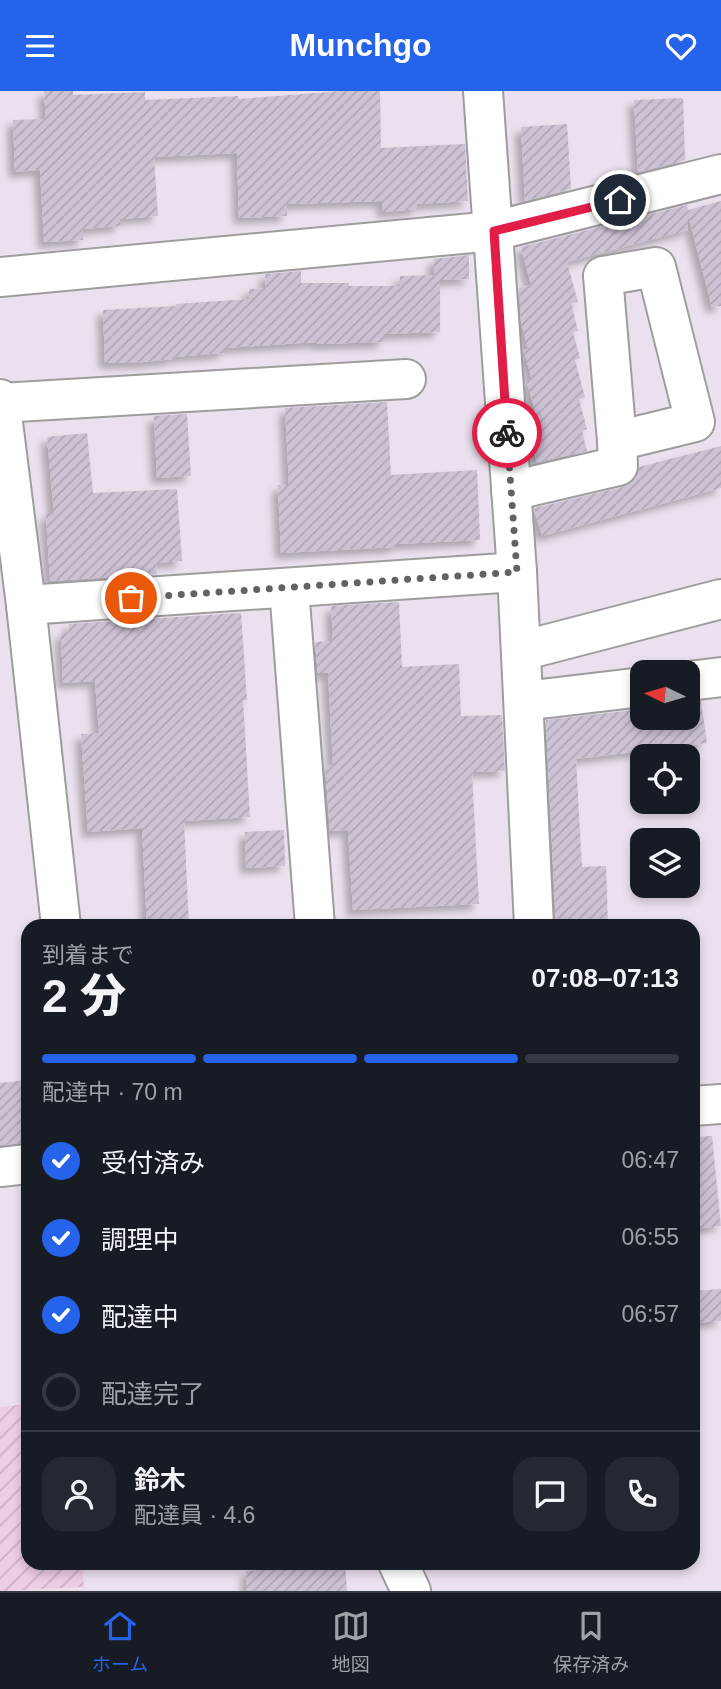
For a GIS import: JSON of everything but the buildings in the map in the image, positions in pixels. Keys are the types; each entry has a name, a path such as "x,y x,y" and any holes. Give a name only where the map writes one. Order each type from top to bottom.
{"street":[{"path":"483,91 517,572 534,919"},
{"path":"0,277 494,231 721,174"},
{"path":"60,919 17,681 26,605 0,401 406,379"},
{"path":"511,491 618,465 617,441"},
{"path":"26,605 517,572"},
{"path":"289,588 314,919"},
{"path":"521,652 721,599"},
{"path":"700,680 721,677"},
{"path":"524,701 630,688"},
{"path":"700,1106 721,1104"},
{"path":"0,1167 21,1165"},
{"path":"401,1570 411,1591"}],"shaded area":[{"path":"21,1405 21,1570 83,1570 84,1587 0,1591 0,1407"}],"way so far":[{"path":"131,598 517,572 507,433"}],"route":[{"path":"507,433 494,231 620,200"}]}
